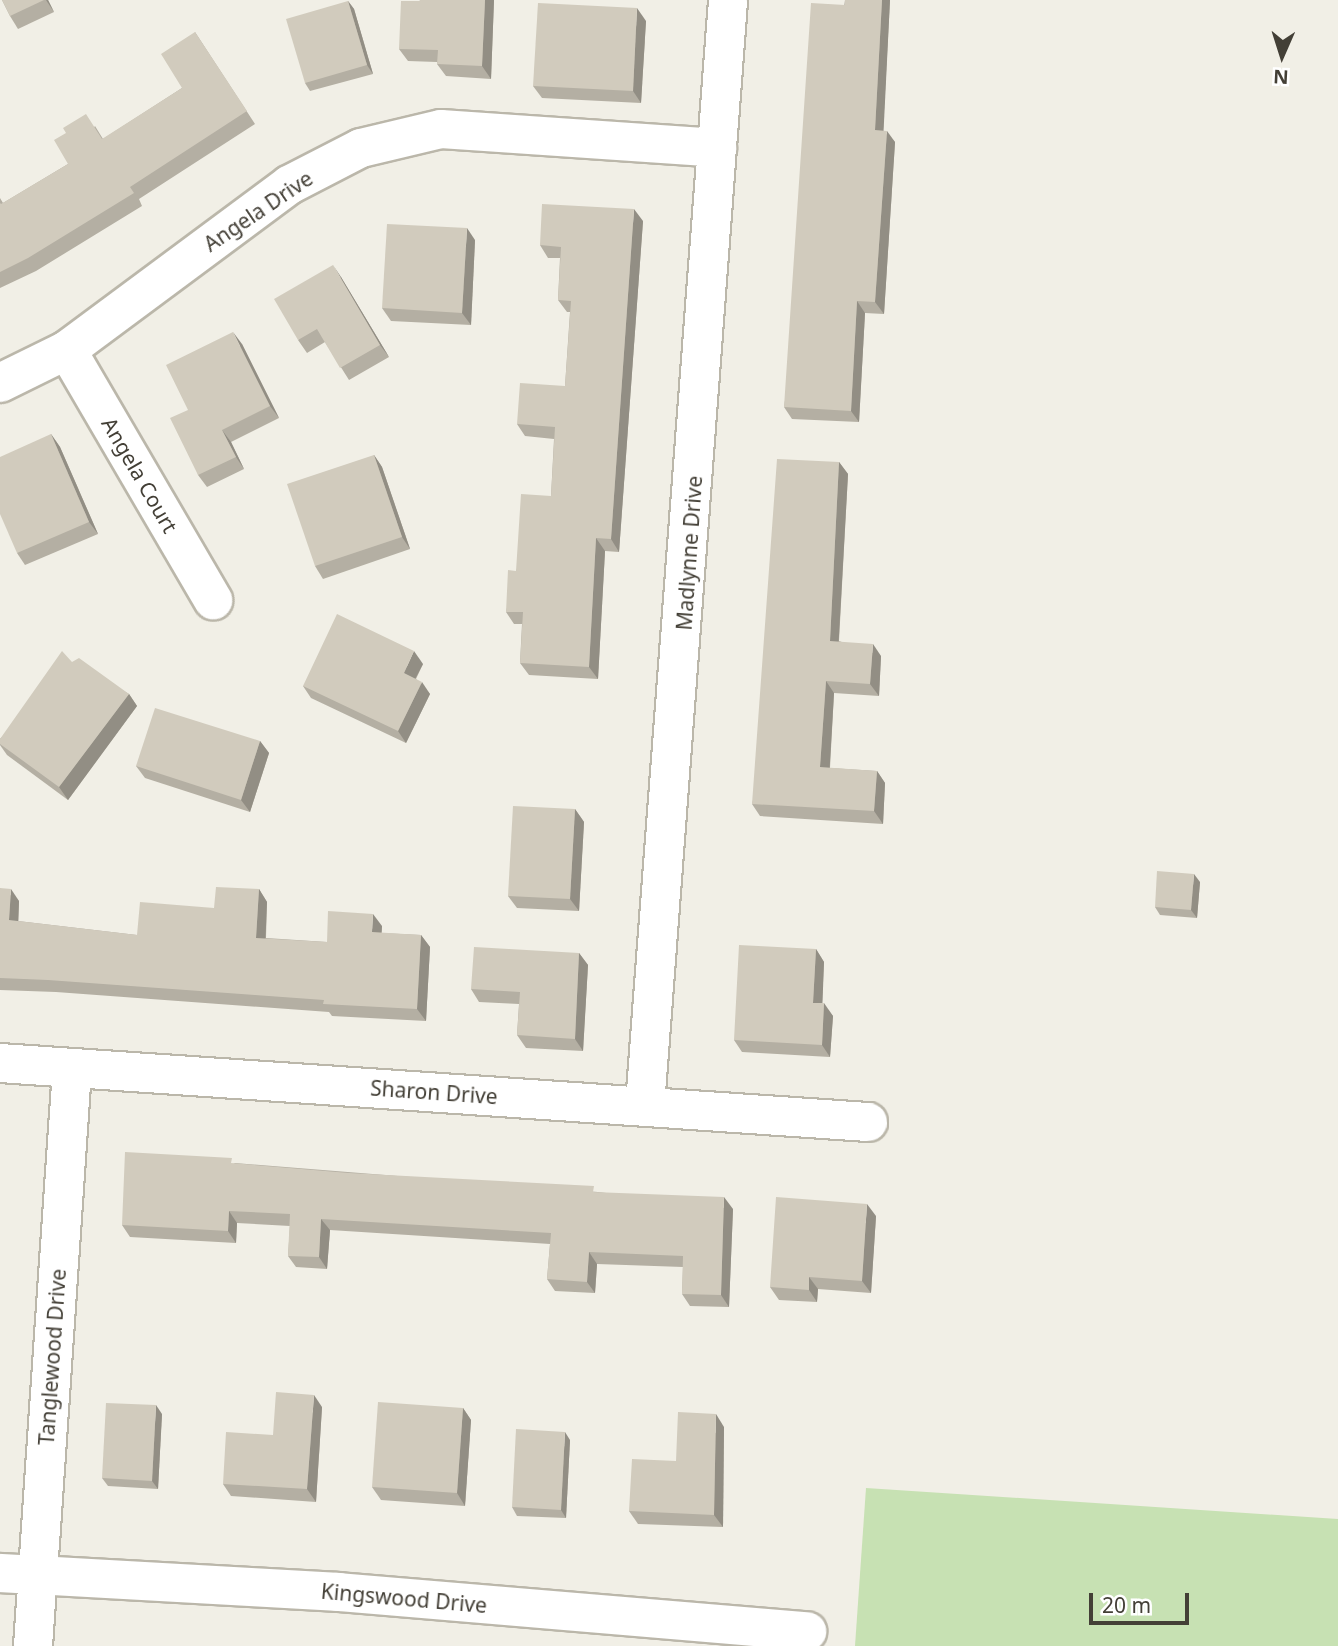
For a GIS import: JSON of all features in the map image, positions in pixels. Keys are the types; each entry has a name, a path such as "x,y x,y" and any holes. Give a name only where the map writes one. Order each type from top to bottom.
{"street":[{"name":"Madlynne Drive","path":"645,1105 728,0"},
{"name":"Angela Drive","path":"0,383 67,350 289,184 361,148 441,129 717,148"},
{"name":"Angela Court","path":"67,350 213,600"},
{"name":"Sharon Drive","path":"0,1063 868,1122"},
{"name":"Tanglewood Drive","path":"33,1646 18,1574 72,1069"},
{"name":"Kingswood Drive","path":"18,1574 338,1592 581,1629 807,1631"}],"green space":[{"path":"866,1488 1338,1519 1338,1646 855,1646"}],"building":[{"path":"2,0 44,0 10,16"},
{"path":"485,0 482,66 437,64 438,50 399,49 401,1"},
{"path":"845,0 882,0 875,130 887,131 875,302 857,301 851,411 784,407 811,3 845,5"},
{"path":"348,1 367,65 305,83 286,19"},
{"path":"538,3 637,8 633,91 533,86"},
{"path":"195,32 247,111 130,187 134,193 28,258 0,272 0,203 68,164 54,140 66,133 63,128 86,114 102,139 182,88 161,54"},
{"path":"542,204 634,209 611,539 596,538 589,667 520,663 523,612 506,612 508,570 516,571 521,494 551,496 555,427 517,424 520,383 565,386 571,301 558,300 561,247 540,245"},
{"path":"387,224 467,228 462,313 382,308"},
{"path":"333,265 380,345 340,368 317,329 298,340 274,299"},
{"path":"233,332 270,406 222,430 236,457 198,475 170,418 188,410 166,365"},
{"path":"51,434 89,522 17,553 0,514 0,457"},
{"path":"374,455 402,537 315,566 287,484"},
{"path":"777,459 839,462 830,641 873,644 870,684 826,681 820,767 877,771 874,811 752,804"},
{"path":"337,614 414,651 404,673 422,682 398,731 303,686"},
{"path":"62,651 72,662 79,658 129,694 59,787 0,744 0,739"},
{"path":"155,708 260,741 241,800 136,766"},
{"path":"513,806 575,809 570,899 508,896"},
{"path":"1157,871 1194,874 1191,910 1155,907"},
{"path":"216,887 259,889 256,938 327,942 328,911 373,914 372,932 421,935 417,1009 0,978 0,888 11,889 9,920 137,935 140,902 214,908"},
{"path":"739,945 816,949 813,1003 824,1003 822,1045 734,1040"},
{"path":"474,947 579,953 575,1039 517,1035 520,992 471,989"},
{"path":"125,1152 232,1158 231,1163 349,1173 594,1186 593,1192 724,1197 721,1295 682,1294 683,1256 589,1252 587,1282 547,1279 551,1233 321,1219 319,1257 288,1256 290,1214 229,1211 228,1231 122,1225"},
{"path":"776,1197 867,1204 862,1281 809,1277 809,1290 770,1287"},
{"path":"276,1392 314,1395 307,1489 223,1484 226,1432 273,1435"},
{"path":"378,1402 463,1408 457,1493 372,1487"},
{"path":"106,1403 156,1405 152,1481 102,1478"},
{"path":"678,1412 716,1414 714,1515 629,1511 632,1459 676,1461"},
{"path":"516,1429 565,1432 561,1510 512,1507"}]}
